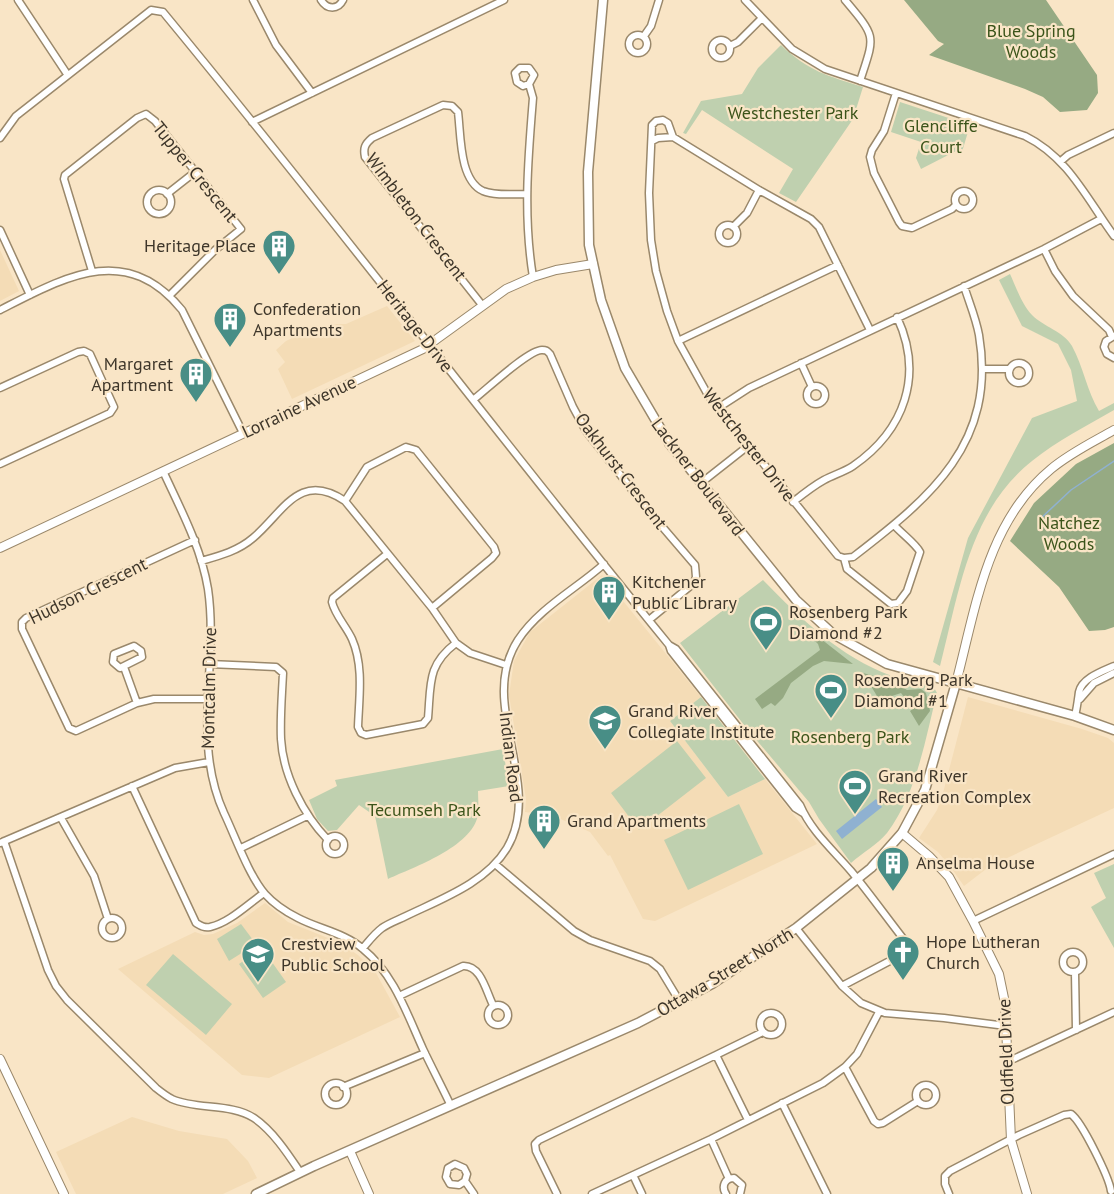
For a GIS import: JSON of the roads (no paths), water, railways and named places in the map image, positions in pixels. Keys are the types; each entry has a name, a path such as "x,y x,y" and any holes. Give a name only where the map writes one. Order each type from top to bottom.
{"main road":[{"name":"Lackner Boulevard","path":"603,0 588,171 589,246 609,326 625,368 669,443 796,600 833,634 887,664 1075,716 1114,730"},
{"name":"Ottawa Street North","path":"256,1194 300,1172 638,1023 680,1002 750,960 796,928 858,879 902,833 915,813 925,790 956,683"}],"street":[{"path":"0,138 16,116 67,75 18,0"},
{"path":"253,0 264,26 276,45 312,93"},
{"path":"321,0 331,8 339,6 343,0"},
{"path":"252,122 502,0"},
{"path":"644,36 651,26 659,0"},
{"path":"745,0 792,49 825,69 1025,136 1041,144 1061,161 1114,237"},
{"path":"845,0 867,26 870,33 871,46 860,81"},
{"name":"Heritage Drive","path":"67,75 152,10 157,9 163,12 317,201 669,645 676,649 704,689 800,805 830,849 858,879 905,941 907,949 903,954 842,986"},
{"path":"730,46 738,42 762,18"},
{"path":"530,84 533,98 526,194 529,253 533,277"},
{"path":"896,93 884,131 870,157 874,173 899,222 902,226 912,228 956,205"},
{"name":"Wimbleton Crescent","path":"482,305 365,157 366,142 443,105 452,106 458,112 465,167 474,185 482,191 491,193 526,194"},
{"name":"Tupper Crescent","path":"92,271 64,179 67,172 137,118 146,114 155,121 241,229 215,250 170,295"},
{"name":"Westchester Drive","path":"870,330 819,227 811,219 673,137 668,123 663,120 656,121 652,125 649,193 651,240 661,291 678,341 708,395 838,556 844,558 847,569 891,604 903,599 920,552 918,547 894,525"},
{"path":"1061,161 1068,155 1114,133"},
{"path":"652,141 659,137 673,137"},
{"path":"167,194 195,172"},
{"path":"734,227 747,213 759,190"},
{"path":"718,408 749,388 1044,249 1101,219"},
{"path":"0,230 30,295"},
{"path":"1044,249 1055,271 1073,296 1109,330 1113,337 1106,341 1104,347 1107,354 1114,358"},
{"name":"Lorraine Avenue","path":"0,548 429,345 506,289 556,270 593,264"},
{"path":"678,341 838,265"},
{"path":"0,310 82,273 109,270 143,278 170,295 190,323 243,433"},
{"path":"844,558 854,557 919,504 942,479 965,443 977,415 983,369 979,334 964,286"},
{"path":"794,502 814,486 850,468 867,456 892,427 904,404 910,374 907,343 897,317"},
{"name":"Oakhurst Crescent","path":"473,400 526,357 539,350 546,350 550,354 586,431 647,510 695,565 694,583 649,620"},
{"path":"0,388 78,351 84,351 90,354 114,407 110,413 0,464"},
{"path":"801,363 812,387"},
{"path":"983,369 1010,369"},
{"name":"Ottawa Street North","path":"956,683 989,562 1000,533 1015,507 1035,483 1052,468 1073,453 1114,430"},
{"path":"701,483 748,446"},
{"path":"345,501 361,474 374,463 406,447 416,450 496,553 432,608"},
{"name":"Montcalm Drive","path":"163,471 195,540 208,590 210,618 207,741 213,782 223,810 264,893 279,907 298,918 363,948 381,968 399,996 451,1106"},
{"path":"201,561 230,553 252,540 288,501 300,493 309,490 327,492 345,501 432,608 456,643 470,653 506,665"},
{"name":"Hudson Crescent","path":"195,540 26,618 22,622 22,629 69,728 72,730 76,731 137,703 154,699 207,699"},
{"path":"387,554 333,598 332,602 352,639 358,660 360,675 358,727 361,733 366,735 426,722 434,670 445,651 456,643"},
{"name":"Indian Road","path":"363,948 383,927 467,886 495,864 506,850 515,832 518,790 504,701 506,665 528,627 543,612 604,564"},
{"path":"134,646 138,648 142,657 124,667 120,668 113,662 114,654 134,646"},
{"path":"209,664 276,667 283,673 281,740 284,760 308,816 328,840"},
{"path":"1075,716 1079,690 1085,682 1114,666"},
{"path":"124,667 137,703"},
{"path":"1079,700 1094,683 1114,673"},
{"path":"209,762 175,768 2,842 48,970 67,1000 156,1088 182,1102 233,1111 254,1118 272,1134 300,1172"},
{"path":"132,786 196,923 209,928 227,920 264,893"},
{"path":"241,848 308,816"},
{"path":"61,818 94,876 108,919"},
{"name":"Oldfield Drive","path":"902,833 949,877 974,921 1003,987 1011,1140 1027,1194"},
{"path":"974,921 1114,854"},
{"path":"495,864 574,931 590,940 650,961 660,969 680,1002"},
{"path":"796,928 842,986 861,1003 879,1011 1006,1026"},
{"path":"399,996 463,966 469,966 477,971 493,1005"},
{"path":"1075,972 1076,1030"},
{"path":"592,1194 823,1083 845,1068 865,1041 879,1011"},
{"path":"1007,1062 1112,1016"},
{"path":"556,1194 536,1151 534,1144 539,1140 763,1032"},
{"path":"343,1087 425,1053"},
{"path":"716,1055 748,1120"},
{"path":"0,1059 64,1194"},
{"path":"845,1068 874,1121 878,1124 918,1101"},
{"path":"782,1103 827,1194"},
{"path":"949,1194 945,1176 950,1171 1064,1115 1071,1114 1083,1130 1110,1192"},
{"path":"711,1138 729,1179"},
{"path":"350,1151 369,1194"},
{"path":"633,1175 642,1194"},
{"path":"726,1194 723,1187 729,1179 734,1178 741,1182 740,1194"},
{"path":"465,1181 474,1194"}],"water":[{"path":"876,799 882,807 842,839 836,831"}],"waterway":[{"path":"1039,520 1071,490 1114,461"}],"place":[{"name":"Heritage Place","path":"279,275"},
{"name":"Confederation Apartments","path":"230,348"},
{"name":"Margaret Apartment","path":"196,403"},
{"name":"Kitchener Public Library","path":"609,621"},
{"name":"Rosenberg Park Diamond #2","path":"766,651"},
{"name":"Rosenberg Park Diamond #1","path":"831,719"},
{"name":"Grand River Collegiate Institute","path":"605,750"},
{"name":"Grand River Recreation Complex","path":"855,815"},
{"name":"Grand Apartments","path":"544,850"},
{"name":"Anselma House","path":"893,892"},
{"name":"Hope Lutheran Church","path":"903,981"},
{"name":"Crestview Public School","path":"258,983"}],"park label":[{"name":"Blue Spring Woods","path":"1031,42"},
{"name":"Westchester Park","path":"793,113"},
{"name":"Glencliffe Court","path":"941,136"},
{"name":"Natchez Woods","path":"1069,533"},
{"name":"Rosenberg Park","path":"850,737"},
{"name":"Tecumseh Park","path":"424,810"}]}
